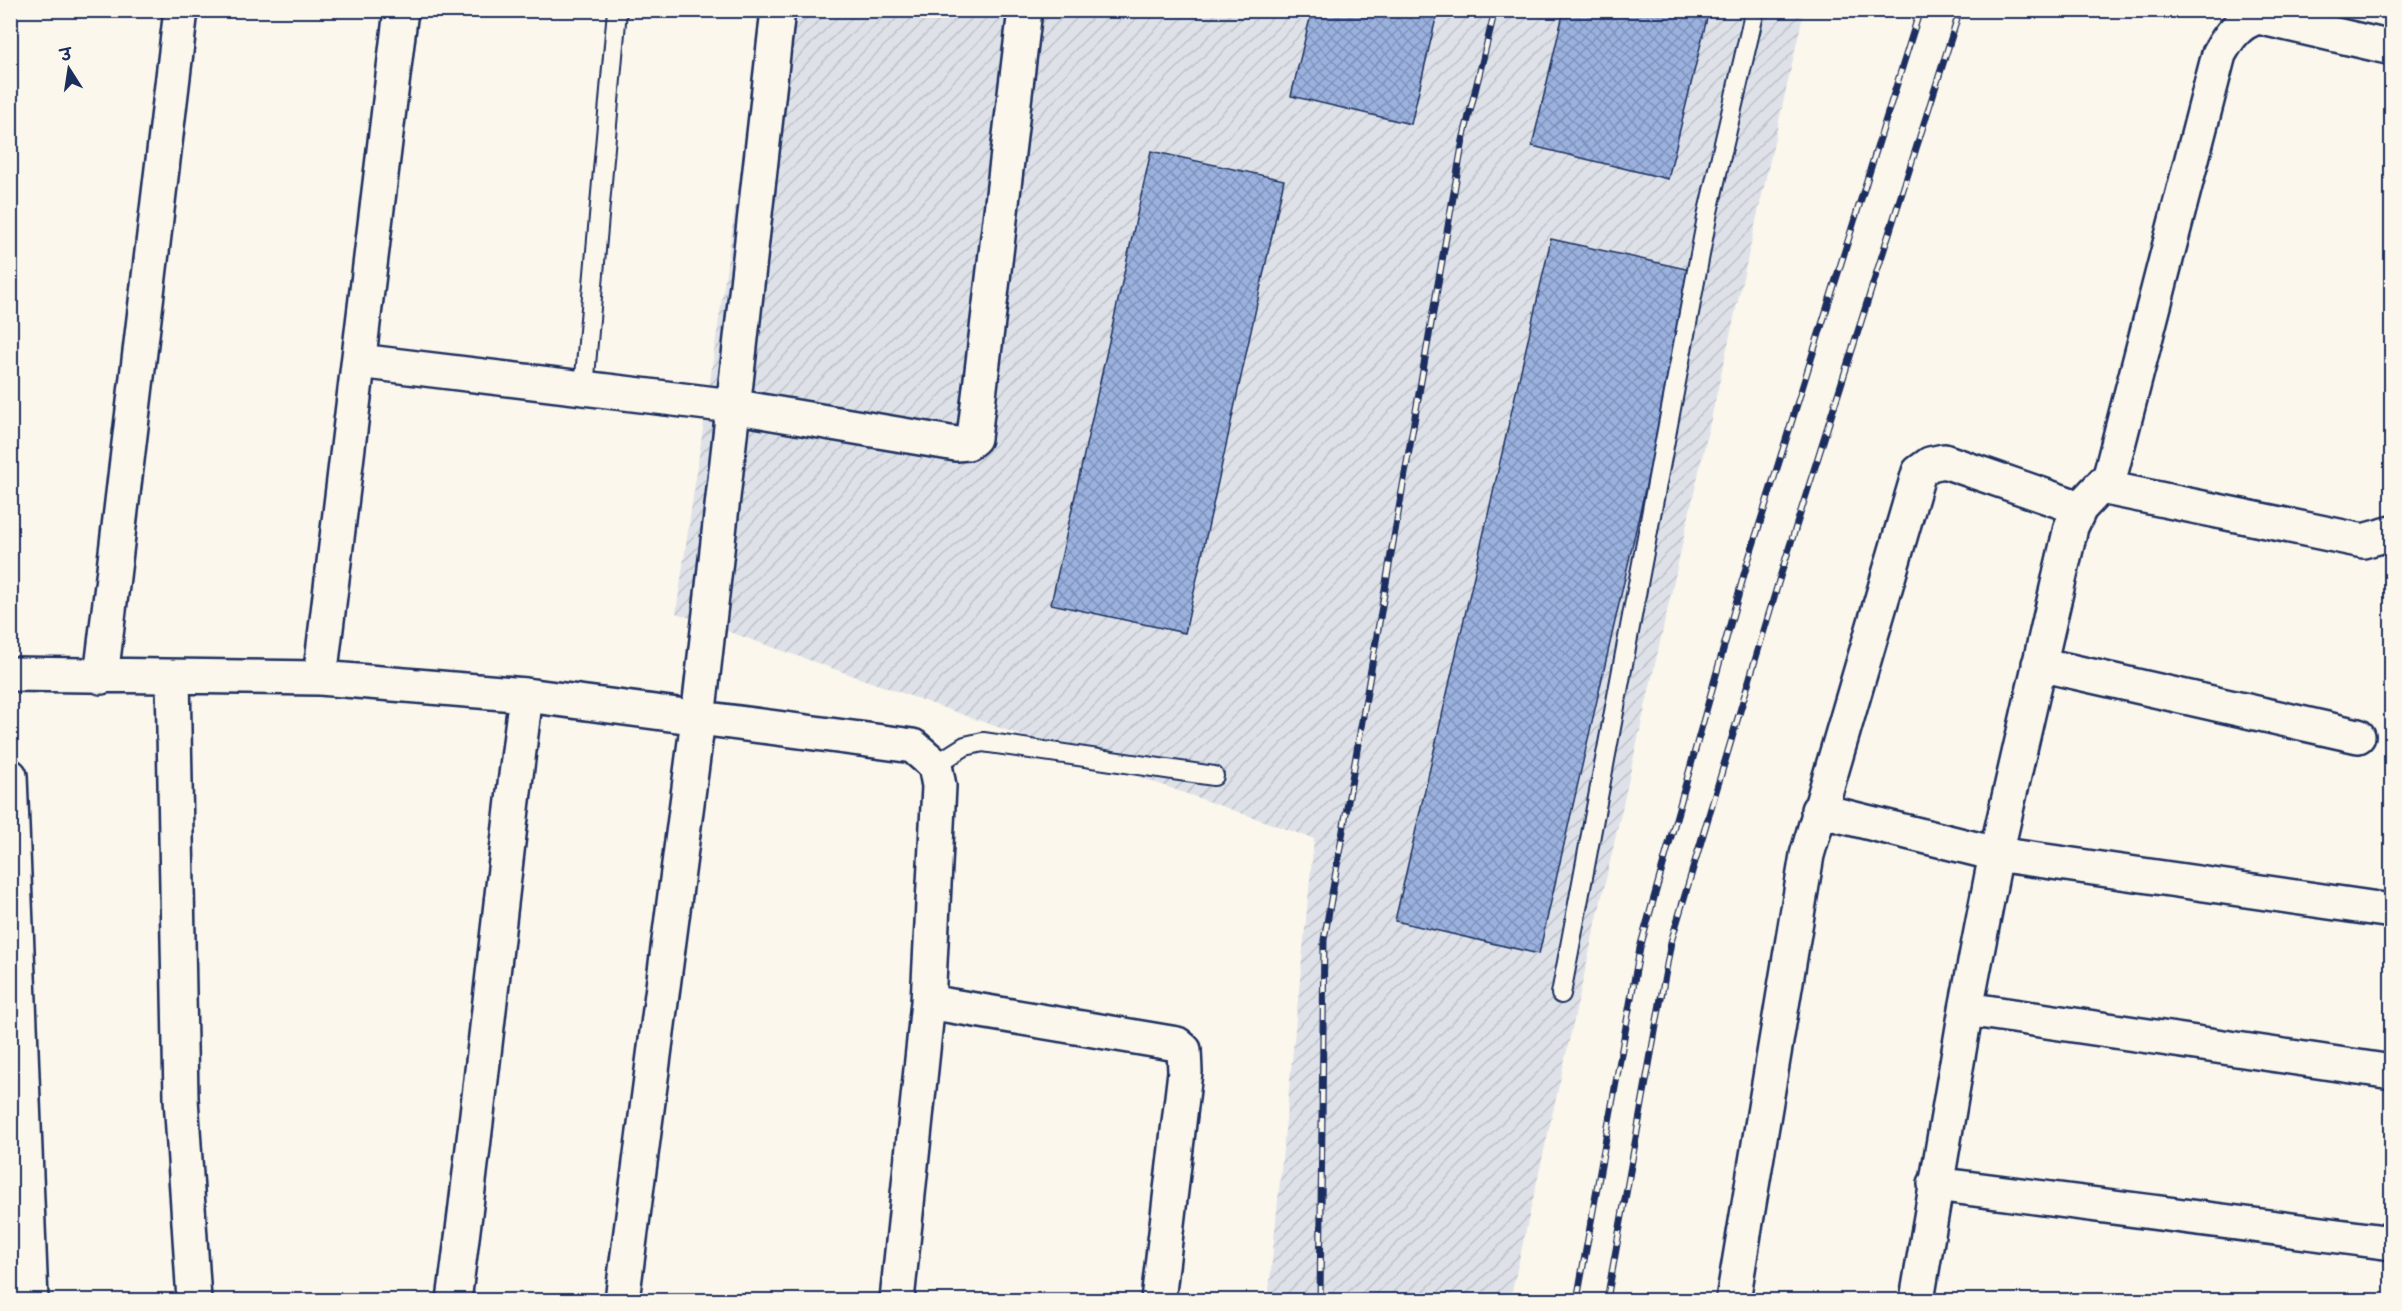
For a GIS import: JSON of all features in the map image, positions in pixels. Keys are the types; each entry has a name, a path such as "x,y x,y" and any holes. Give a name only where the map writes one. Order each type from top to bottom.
{"street":[{"path":"101,677 182,10"},
{"path":"320,678 401,10"},
{"path":"622,1300 698,719 778,10"},
{"path":"359,362 732,405 956,444 968,442 974,438 1025,10"},
{"path":"1917,1300 1935,1184 1996,854 2071,527 2110,476 2219,54 2228,37 2244,22 2258,17 2391,48"},
{"path":"1732,1300 1807,855 1818,810 1919,472 1930,464 1944,461 2091,498 2363,541 2391,533"},
{"path":"2039,664 2358,736"},
{"path":"10,674 101,677 320,678 526,695 913,746 935,765 939,786 928,1002 897,1300"},
{"path":"173,677 181,1098 194,1300"},
{"path":"454,1300 476,1140 503,872 526,695"},
{"path":"10,776 31,1300"},
{"path":"1818,810 1996,854 2391,911"},
{"path":"928,1002 1177,1044 1184,1050 1185,1072 1158,1300"},
{"path":"1966,1009 2391,1072"},
{"path":"1935,1184 2391,1243"}],"lane":[{"path":"584,388 616,10"},
{"path":"1561,994 1708,212 1755,10"},
{"path":"935,765 965,746 983,742 1215,776"}],"shaded area":[{"path":"764,11 1804,11 1510,1300 1268,1300 1314,839 676,613"}],"building":[{"path":"1312,10 1438,10 1411,124 1291,96"},
{"path":"1564,10 1709,10 1668,179 1532,146"},
{"path":"1151,151 1284,180 1185,633 1051,604"},
{"path":"1551,239 1695,271 1539,954 1395,921"}],"railway":[{"path":"1320,1300 1324,940 1463,140 1495,10"},
{"path":"1577,1300 1640,948 1745,571 1920,10"},
{"path":"1607,1300 1671,942 1780,577 1960,10"}]}
